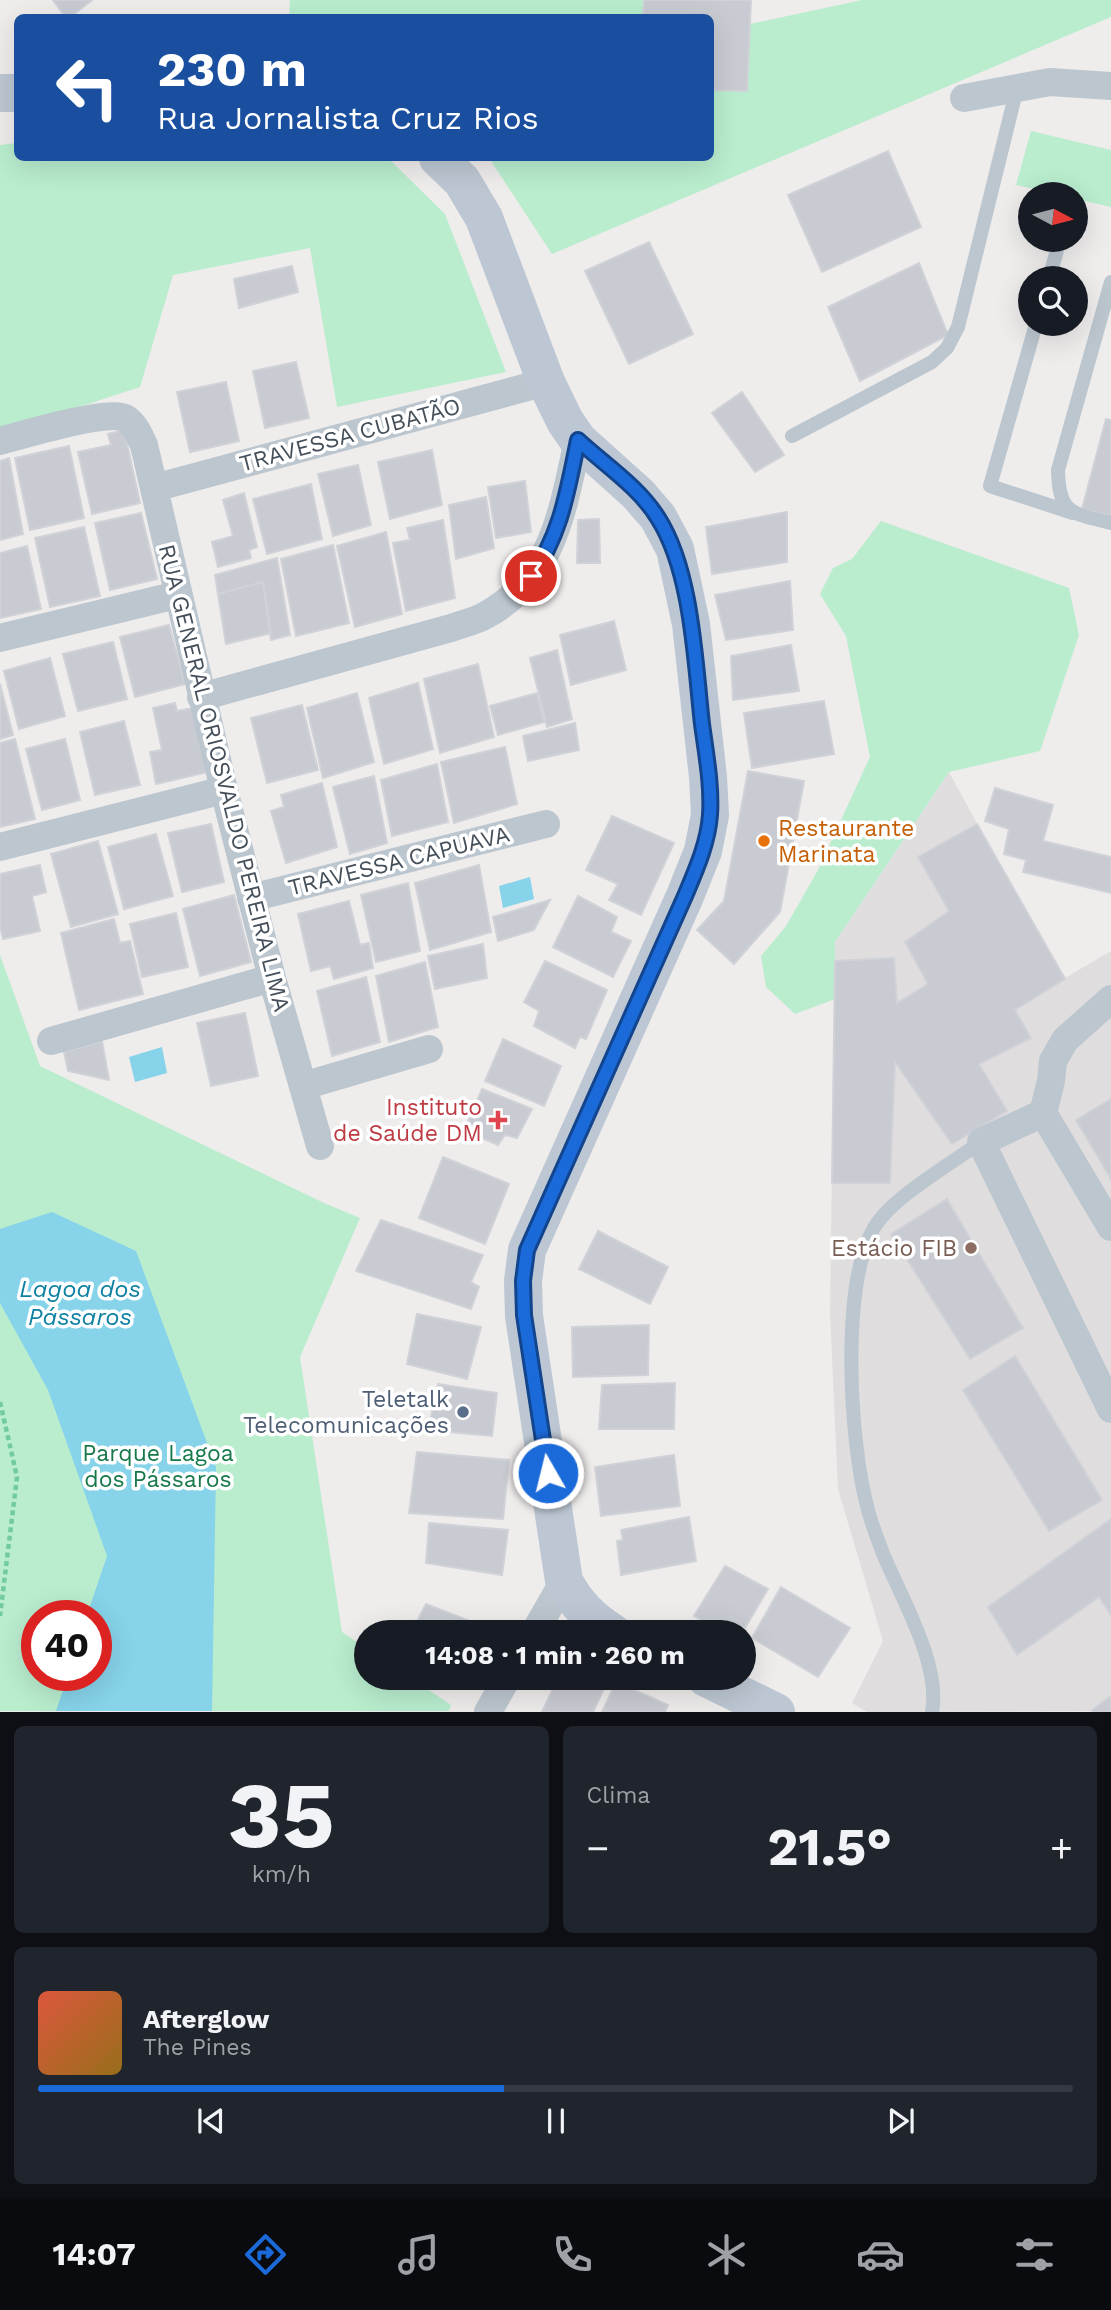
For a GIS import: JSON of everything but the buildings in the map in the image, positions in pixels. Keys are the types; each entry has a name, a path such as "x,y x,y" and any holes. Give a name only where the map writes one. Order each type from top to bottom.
{"street":[{"path":"964,98 1051,82 1111,86"},
{"path":"441,161 462,181 484,218 547,382 565,421 578,440 638,494 658,517 675,549 691,624 708,777 710,815 703,850 527,1250 523,1281 524,1315 564,1581 586,1614 595,1620"},
{"name":"TRAVESSA CUBATÃO","path":"154,488 547,382"},
{"name":"RUA GENERAL ORIOSVALDO PEREIRA LIMA","path":"0,441 102,417 122,416 134,426 144,445 201,697 251,898 320,1146"},
{"path":"201,697 451,628 486,615 519,591 542,561 560,522 578,440"},
{"path":"0,638 177,595"},
{"path":"0,847 224,790"},
{"name":"TRAVESSA CAPUAVA","path":"251,898 547,824"},
{"path":"51,1041 272,978"},
{"path":"1111,999 1065,1040 1053,1061 1043,1113 1111,1227"},
{"path":"303,1086 429,1049"},
{"path":"1043,1113 981,1142 1111,1409"},
{"path":"542,1620 564,1581"},
{"path":"488,1712 500,1690"},
{"path":"731,1690 776,1712"}],"lane":[{"path":"792,436 912,374 932,362 947,348 958,327 1017,88"},
{"path":"1074,513 1063,503 1058,470 1111,282"},
{"path":"1033,336 989,486 1111,523"},
{"path":"932,1712 932,1675 924,1649 866,1506 852,1393 854,1300 862,1259 873,1228 894,1204 981,1142"}],"path":[{"path":"0,1402 17,1476 0,1616"}],"shaded area":[{"name":"Estácio FIB","path":"949,772 1014,892 1065,978 1111,951 1111,1711 867,1712 852,1703 883,1641 838,1489 830,1314 835,942"}],"green space":[{"path":"290,0 644,0 643,14 289,14"},
{"path":"862,0 1111,0 1111,17 552,254 491,161 714,161 714,90 747,91 750,24"},
{"path":"1031,131 1111,150 1111,207 1088,202 1088,182 1018,182 1016,185"},
{"path":"14,143 14,161 391,161 445,214 506,372 337,407 310,248 173,275 140,387 0,433 0,145"},
{"path":"881,521 1069,588 1079,635 1040,751 949,772 835,942 835,999 795,1014 766,987 761,956 786,926 818,870 870,757 846,636 820,594 833,568 852,559"},
{"name":"Parque Lagoa dos Pássaros","path":"0,955 40,1066 360,1218 300,1357 342,1632 354,1640 354,1690 429,1690 451,1705 449,1711 0,1711"}],"water":[{"path":"530,877 534,899 503,908 499,886"},
{"path":"162,1047 167,1073 135,1082 129,1057"},
{"name":"Lagoa dos Pássaros","path":"52,1212 136,1251 216,1467 212,1711 56,1711 63,1691 112,1691 112,1600 92,1600 107,1556 48,1390 0,1303 0,1229"}],"place":[{"name":"Restaurante Marinata","path":"764,841"},
{"name":"Instituto de Saúde DM","path":"498,1120"},
{"name":"Estácio FIB","path":"971,1248"},
{"name":"Teletalk Telecomunicações","path":"463,1412"}],"route":[{"path":"531,576 542,561 560,522 578,440 638,494 658,517 675,549 691,624 710,815 703,850 685,896 527,1250 523,1281 524,1315 548,1473"}]}
